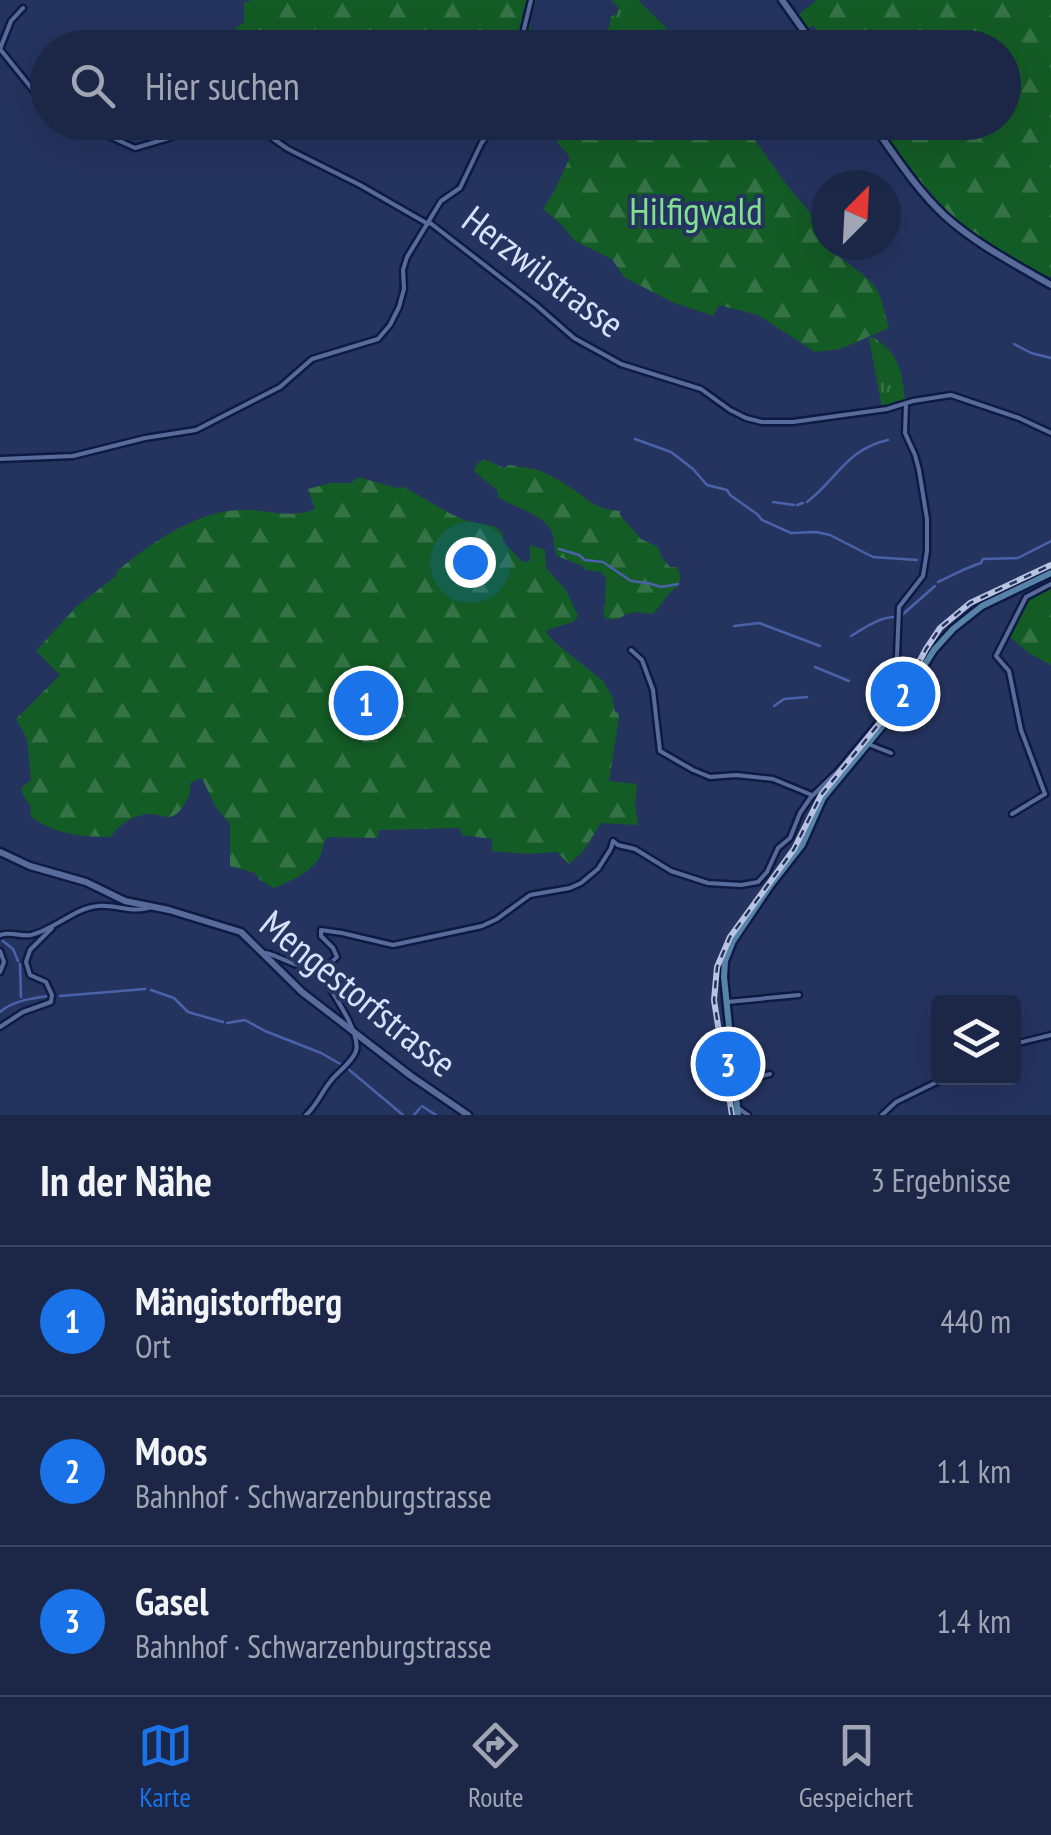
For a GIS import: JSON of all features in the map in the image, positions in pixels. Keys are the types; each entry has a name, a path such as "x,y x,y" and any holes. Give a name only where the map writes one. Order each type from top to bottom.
{"main road":[{"path":"738,1111 724,971 731,945 802,845 822,798 899,706 934,650 953,629 988,602 1051,573"}],"street":[{"path":"524,30 531,0"},
{"path":"782,0 803,30"},
{"path":"23,8 11,21 0,49 30,86"},
{"path":"117,140 135,148 162,140"},
{"name":"Herzwilstrasse","path":"276,140 429,223 574,338 620,364 696,387 746,418 793,422 956,396 1051,434"},
{"path":"0,459 72,456 196,430 280,387 315,357 378,339 396,314 403,295 405,262 440,201 460,188 484,140"},
{"path":"884,140 947,218 990,249 1051,284"},
{"path":"264,955 315,968 326,966 337,956 320,936 322,930 393,945 486,924 530,895 570,888 585,880 598,869 614,842 708,883 747,885 765,876 812,795 838,771 883,717 900,688 896,680 899,608 923,576 927,551 920,470 905,433 906,404"},
{"path":"1012,814 1048,795 1021,730 1009,671 996,656 1026,597 1051,584"},
{"path":"630,650 642,660 653,690 660,751 710,776 773,779 812,795"},
{"path":"868,744 892,753"},
{"path":"790,838 802,845"},
{"name":"Mengestorfstrasse","path":"0,852 30,866 86,882 125,901 237,930 302,992 468,1115"},
{"path":"0,935 8,932 28,936 96,906 143,910 153,906"},
{"path":"0,1026 52,1000 46,982 30,975 26,962 30,950 55,924"},
{"path":"0,952 4,960 0,972"},
{"path":"324,978 326,966"},
{"path":"306,1115 356,1047 354,1031 315,968"},
{"path":"726,1002 799,996"},
{"path":"1021,1042 1051,1036"},
{"path":"735,1083 770,1074"},
{"path":"882,1115 906,1096 931,1084"},
{"path":"738,1111 748,1115"}],"green space":[{"path":"537,0 529,18 531,30 236,30 244,22 244,3"},
{"path":"611,0 638,0 668,30 606,30 610,17 619,8"},
{"path":"817,0 1051,0 1051,277 1031,270 959,225 936,203 887,140 1021,140 1021,30 816,30 813,26 807,29 798,15"},
{"name":"Hilfigwald","path":"558,140 755,140 811,214 811,260 844,260 865,276 877,290 889,328 840,349 815,352 758,315 719,305 713,316 672,302 624,277 612,259 575,241 543,209 570,157"},
{"path":"869,338 889,350 898,364 905,402 882,408"},
{"path":"484,459 504,468 509,465 540,471 598,506 620,511 641,539 658,547 670,567 676,567 680,576 678,586 652,614 636,612 619,619 605,619 606,578 601,572 585,570 557,556 549,526 498,497 497,490 474,471"},
{"path":"358,477 404,487 464,520 496,527 503,542 523,562 530,561 530,545 545,550 546,568 566,590 578,616 546,633 603,681 612,696 619,717 609,781 637,784 638,825 601,823 584,850 569,864 557,852 492,851 492,839 462,835 459,828 378,830 378,838 328,837 314,865 274,888 255,873 230,866 230,824 215,806 202,778 190,783 187,800 174,816 136,817 110,837 68,833 30,816 31,807 21,788 31,780 27,739 16,719 60,675 36,651 76,607 147,548 197,520 233,510 308,512 315,509 308,489 351,483"},
{"path":"1051,585 1051,665 1008,635 1023,604"}],"waterway":[{"path":"1014,344 1051,358"},
{"path":"635,439 671,452 707,485 727,490 757,514"},
{"path":"807,502 862,450 888,440"},
{"path":"773,502 794,505"},
{"path":"797,505 803,503"},
{"path":"758,515 791,533 830,535 873,557 917,560"},
{"path":"938,582 983,559 1018,558 1051,541"},
{"path":"559,549 585,560 603,562 631,581 661,587 678,584"},
{"path":"902,615 935,586"},
{"path":"851,636 878,621 896,617"},
{"path":"734,626 759,623 820,646"},
{"path":"815,667 849,681"},
{"path":"774,706 784,699 807,697"},
{"path":"3,941 13,949 18,961"},
{"path":"20,964 21,997"},
{"path":"60,996 145,989"},
{"path":"151,990 174,998 188,1012 223,1022"},
{"path":"0,1012 17,1003 49,996"},
{"path":"227,1023 245,1020 342,1065"},
{"path":"347,1068 403,1115"},
{"path":"422,1106 436,1115"},
{"path":"414,1115 420,1108"}],"railway":[{"path":"732,1115 714,1000 717,967 730,937 794,849 821,795 900,698 940,628 970,603 1051,565"}],"place":[{"name":"Moos","path":"903,694"},
{"name":"Mängistorfberg","path":"366,703"},
{"name":"Gasel","path":"728,1064"}]}
